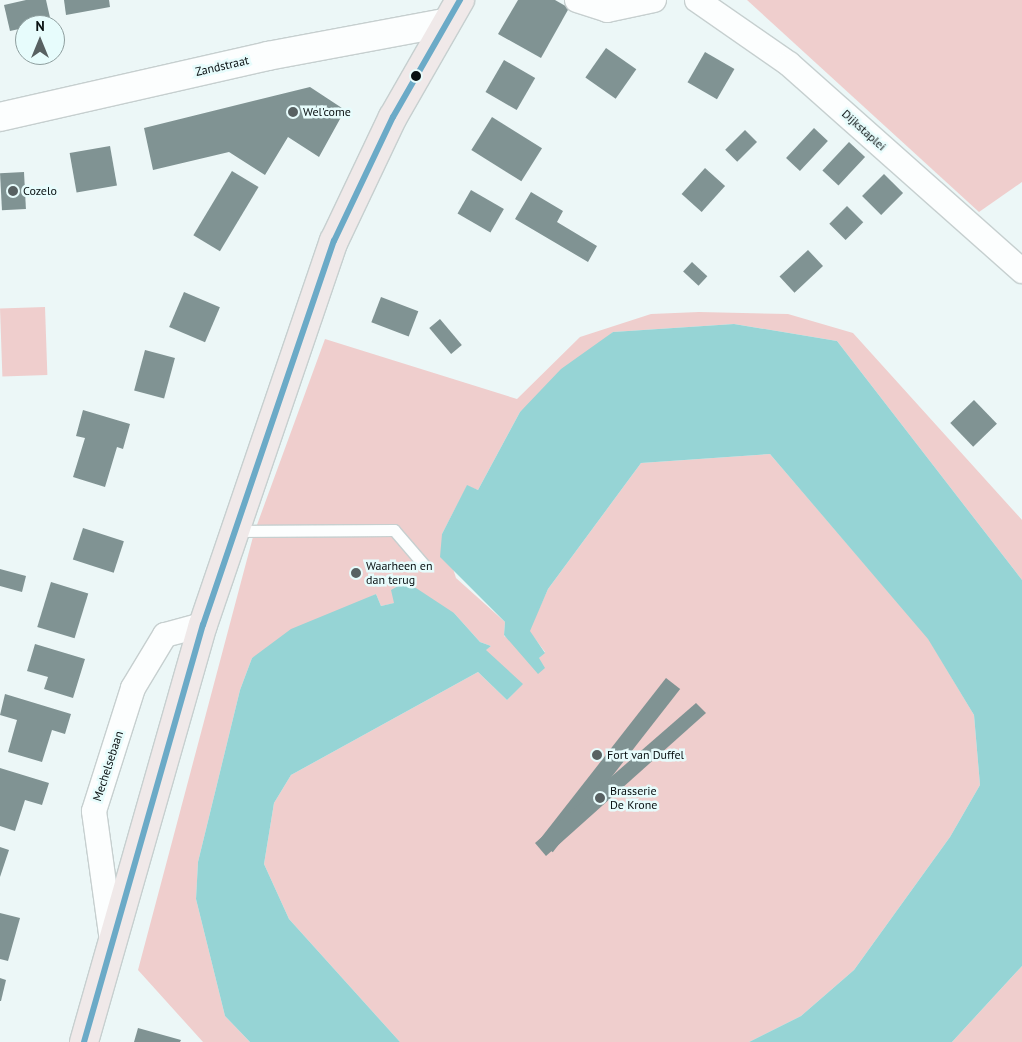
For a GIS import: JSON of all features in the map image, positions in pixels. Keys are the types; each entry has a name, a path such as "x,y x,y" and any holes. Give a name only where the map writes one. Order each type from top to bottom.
{"main road":[{"name":"Mechelsebaan","path":"84,1042 203,625 334,241 445,23 460,0"}],"street":[{"path":"577,0 607,10 654,0"},
{"name":"Dijkstaplei","path":"697,0 790,64 1022,271"},
{"name":"Zandstraat","path":"0,117 268,56 445,23"},
{"name":"Mechelsebaan","path":"113,945 94,811 133,688 165,635 203,625"}],"lane":[{"path":"235,531 394,530 424,565"}],"shaded area":[{"path":"747,0 1022,0 1022,182 979,212"},
{"path":"45,307 47,375 2,377 0,309"},
{"path":"699,312 788,314 853,333 1022,520 1022,580 837,341 734,324 613,332 520,412 478,490 467,486 442,534 456,578 505,622 504,636 539,658 545,652 529,631 548,589 641,463 770,454 928,638 974,715 980,785 950,837 854,970 801,1016 749,1042 400,1042 289,919 264,864 274,803 291,775 478,672 507,700 522,684 485,650 491,646 480,642 454,613 395,603 381,606 376,594 252,658 240,690 198,862 196,899 225,1016 250,1042 203,1042 138,970 254,533 325,339 517,399 580,337 651,314"},
{"path":"1022,966 1022,1042 952,1042"}],"water":[{"path":"734,324 837,341 1022,580 1022,966 952,1042 749,1042 801,1016 854,970 950,837 980,785 974,715 928,639 770,454 641,463 548,589 530,631 545,653 539,658 545,668 538,674 504,635 505,622 440,557 442,534 467,485 478,490 520,412 561,369 613,332"},
{"path":"400,585 416,588 454,613 480,642 491,646 486,650 523,684 507,700 478,672 291,775 274,803 264,864 289,919 400,1042 250,1042 225,1016 196,899 198,862 240,690 252,658 291,629 376,594 381,606 394,603 391,590"}],"building":[{"path":"26,0 46,0 49,15 15,15 15,30 10,31 4,5"},
{"path":"64,0 109,0 110,7 66,15"},
{"path":"518,0 555,0 569,8 541,58 498,34"},
{"path":"606,48 636,69 616,99 585,77"},
{"path":"705,52 734,69 717,99 688,82"},
{"path":"504,60 535,78 517,110 486,92"},
{"path":"310,87 345,110 319,157 288,137 265,175 229,152 153,170 144,128"},
{"path":"492,117 542,148 521,181 471,150"},
{"path":"814,128 828,141 800,171 786,158"},
{"path":"745,130 757,142 737,162 725,150"},
{"path":"849,142 865,157 838,186 822,171"},
{"path":"110,146 117,185 77,193 70,153"},
{"path":"705,168 725,186 702,212 682,194"},
{"path":"232,171 259,187 220,251 193,235"},
{"name":"Cozelo","path":"24,172 26,209 2,210 0,173"},
{"path":"884,174 903,193 881,215 862,196"},
{"path":"471,190 504,209 490,232 458,213"},
{"path":"531,192 563,211 557,222 597,246 588,262 515,219"},
{"path":"847,206 863,222 846,240 829,224"},
{"path":"808,250 823,266 794,293 779,277"},
{"path":"692,262 707,276 698,286 683,272"},
{"path":"184,292 220,307 205,342 169,327"},
{"path":"381,297 418,311 409,337 371,322"},
{"path":"440,319 462,345 451,354 429,328"},
{"path":"145,350 175,358 164,399 134,391"},
{"path":"974,400 997,424 973,447 950,423"},
{"path":"83,410 130,424 123,449 117,447 105,487 73,477 85,438 76,436"},
{"path":"83,528 124,541 114,573 73,559"},
{"path":"0,569 26,576 22,592 0,586"},
{"path":"51,582 88,593 75,638 37,627"},
{"path":"35,644 85,659 73,698 44,689 48,677 27,671"},
{"path":"666,678 680,689 553,852 539,841"},
{"path":"5,694 71,714 65,734 52,730 42,762 8,752 17,720 0,715"},
{"path":"696,703 706,713 546,856 535,843"},
{"path":"0,768 49,783 42,805 25,800 15,831 0,826"},
{"path":"0,847 9,850 0,877"},
{"path":"0,913 20,918 8,961 0,959"},
{"path":"0,978 6,980 1,1001 0,1001"},
{"path":"138,1028 181,1040 180,1042 134,1042"}],"transit line":[{"path":"84,1042 203,625 334,241 393,117 460,0"}],"place":[{"name":"Wel'come","path":"293,112"},
{"name":"Cozelo","path":"13,191"},
{"name":"Waarheen en dan terug","path":"356,573"},
{"name":"Fort van Duffel","path":"597,755"},
{"name":"Brasserie De Krone","path":"600,798"}]}
